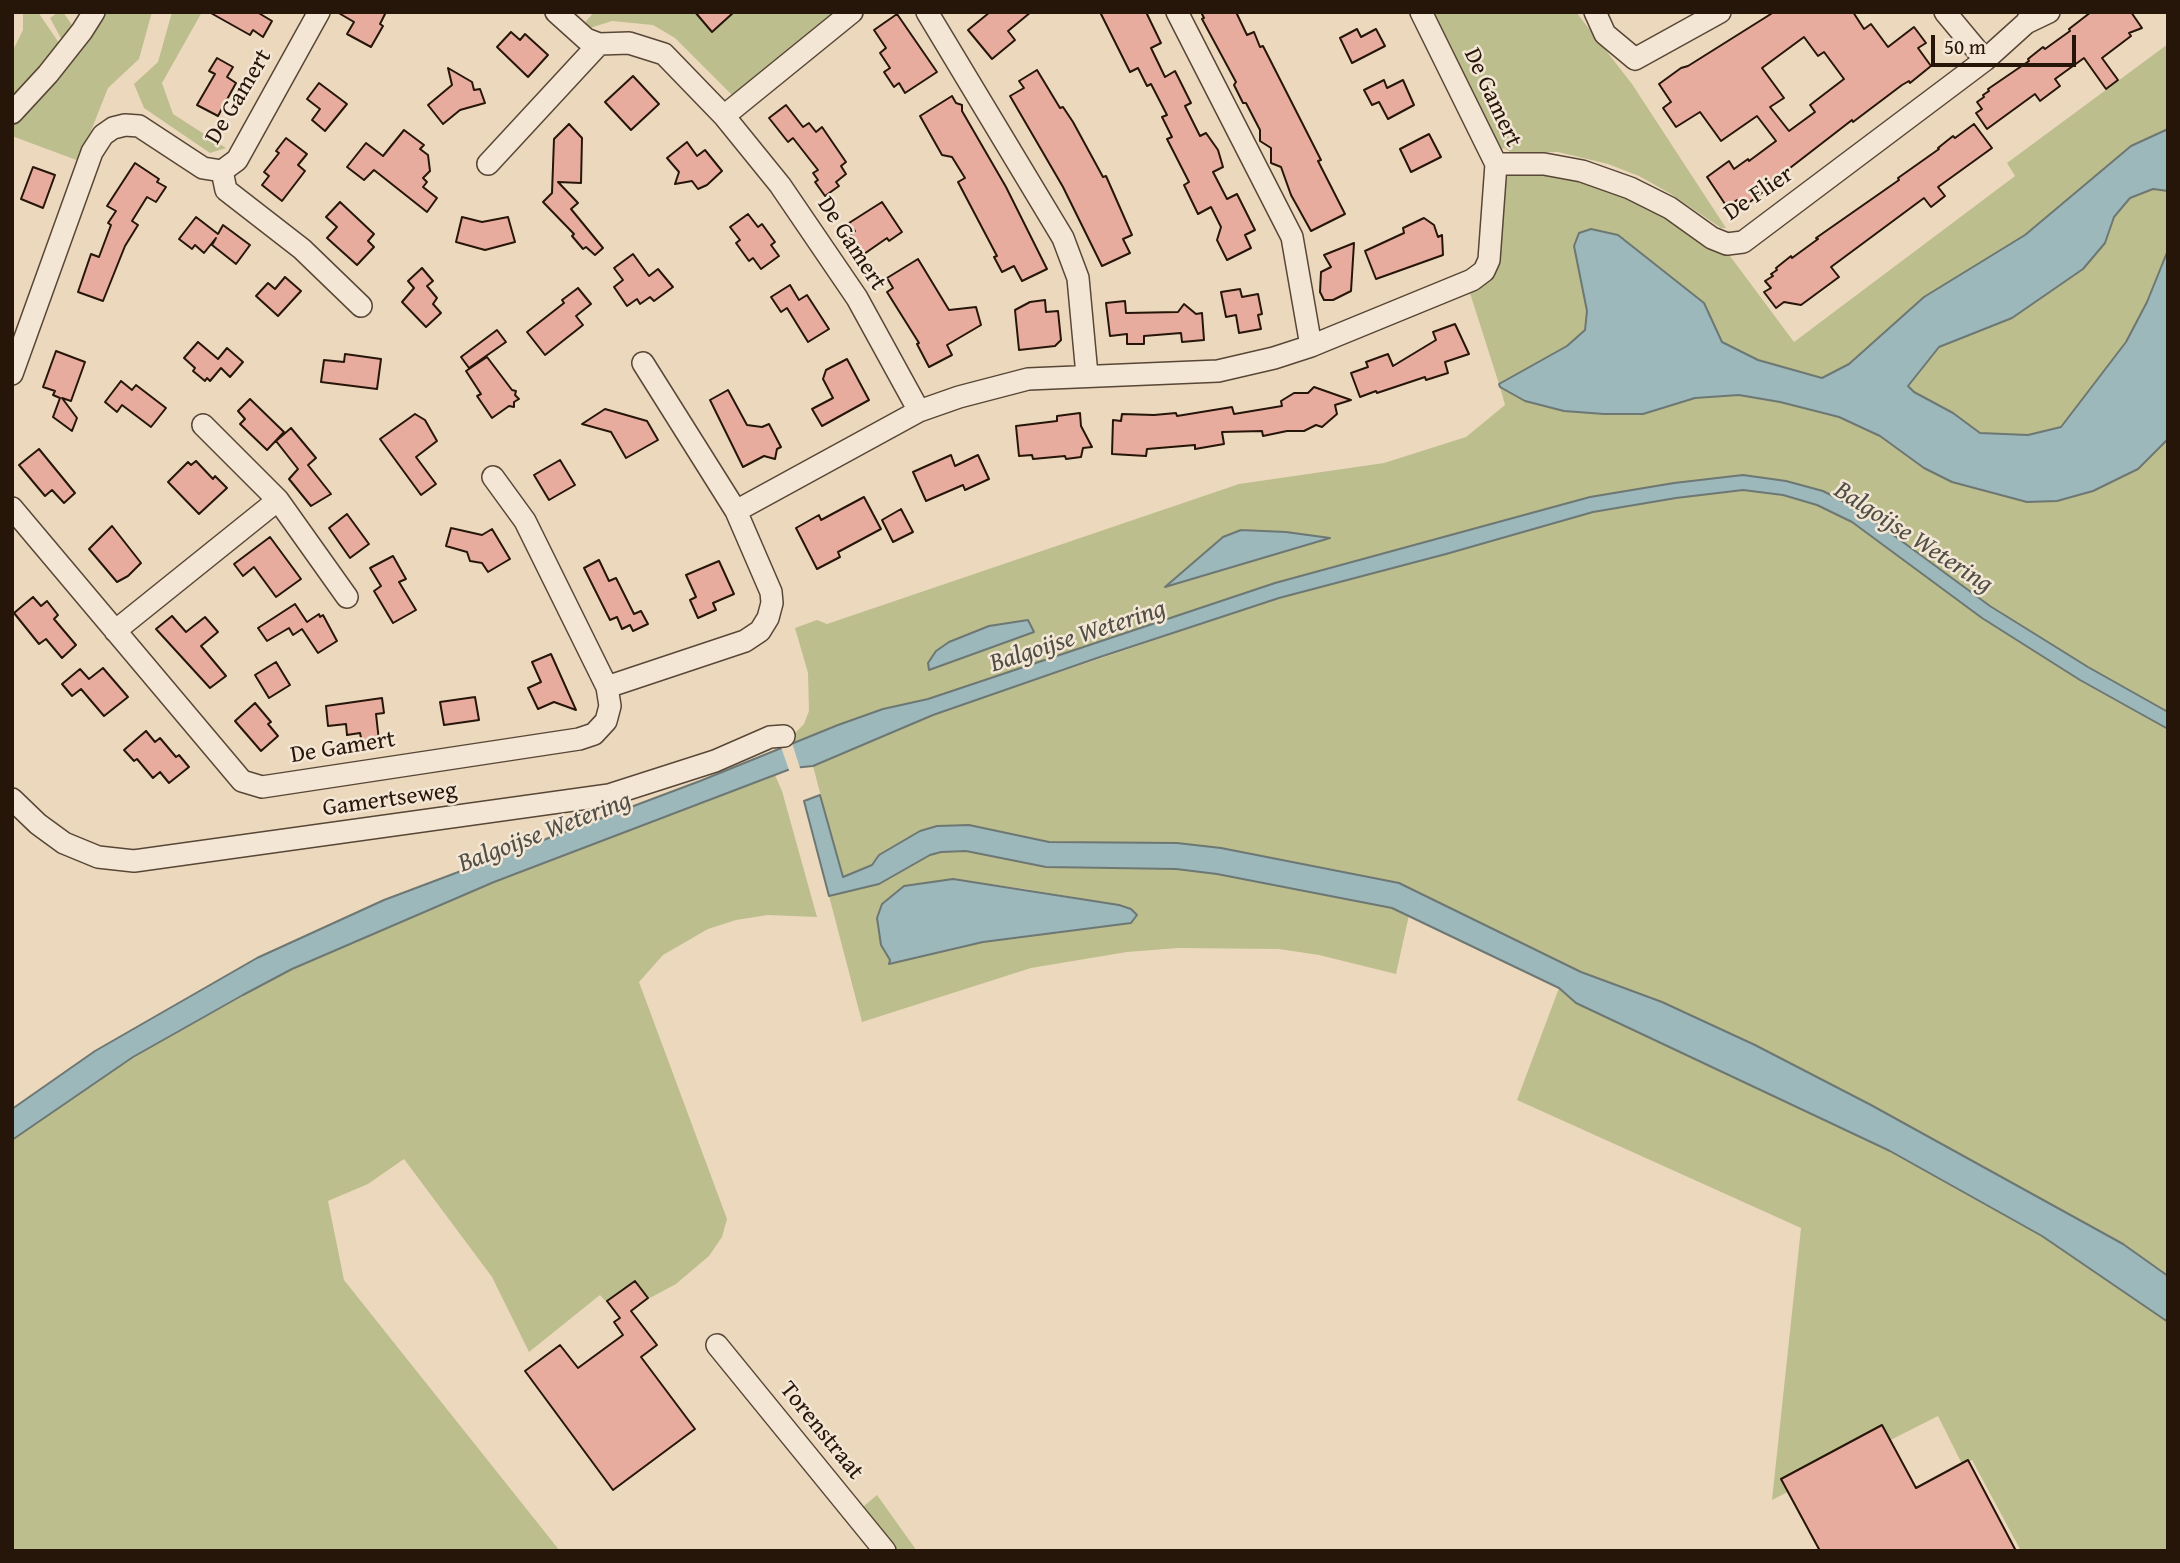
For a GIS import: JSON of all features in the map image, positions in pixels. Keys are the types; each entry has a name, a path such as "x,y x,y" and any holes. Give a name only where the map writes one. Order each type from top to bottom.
{"street":[{"path":"12,113 48,74 94,12"},
{"name":"De Gamert","path":"12,374 92,152 103,135 113,128 125,125 139,126 203,167 222,171 237,160 319,12"},
{"path":"488,164 599,44 586,39 556,12"},
{"path":"724,116 852,12"},
{"path":"1177,12 1292,237 1311,346"},
{"name":"De Gamert","path":"737,511 919,411 959,397 1028,379 1218,371 1311,346 1472,280 1484,271 1489,260 1496,164 1421,12"},
{"path":"1595,12 1605,34 1635,59 1720,12"},
{"path":"1945,12 1985,60"},
{"name":"De Flier","path":"1496,164 1545,164 1583,170 1670,208 1712,238 1727,244 1742,242 1985,60 2030,18 2049,12"},
{"path":"935,15 1063,238 1078,278 1087,375"},
{"name":"De Gamert","path":"599,44 629,43 664,54 724,116 780,185 857,298 919,411"},
{"name":"De Gamert","path":"222,171 226,190 302,250 361,306"},
{"path":"607,687 745,641 760,631 768,618 772,603 771,592 737,511 643,363"},
{"path":"203,425 278,500 347,597"},
{"name":"De Gamert","path":"12,508 242,781 262,787 579,739 594,733 606,720 610,706 607,687 525,522 493,477"},
{"path":"115,631 278,500"},
{"name":"Gamertseweg","path":"12,799 38,824 64,843 98,857 134,861 609,795 715,761 770,737 784,736"},
{"name":"Torenstraat","path":"717,1345 886,1551"}],"green space":[{"path":"23,12 38,12 61,46 12,96 12,52 23,30"},
{"path":"63,12 74,28 63,42 50,18"},
{"path":"102,12 152,12 139,59 108,88 79,161 12,136 12,126 52,80"},
{"path":"172,12 202,12 162,83 173,114 226,148 210,153 144,108 134,84 158,62"},
{"path":"594,12 840,12 734,97 675,38 653,25 612,21 587,29 582,26"},
{"path":"1431,12 1576,12 1632,84 1726,228 1721,228 1639,176 1608,164 1558,152 1512,153 1504,148 1500,150"},
{"path":"2168,44 2168,129 2131,146 2025,235 1924,297 1849,364 1822,378 1758,360 1722,342 1704,303 1618,235 1591,229 1579,233 1574,245 1587,311 1585,330 1567,346 1499,384 1469,290 1485,284 1492,273 1502,174 1574,177 1625,197 1692,233 1730,256 1794,342 2015,176 2007,163"},
{"path":"2153,189 2168,191 2168,250 2147,302 2126,342 2061,427 2028,435 1979,433 1953,413 1908,386 1939,347 2012,318 2105,243 2114,217 2130,198"},
{"path":"1500,387 1525,401 1643,414 1695,398 1739,395 1839,417 1880,436 1924,468 2138,469 2168,439 2168,712 2088,667 1990,605 1858,509 1823,491 1786,481 1590,497 1275,583 928,699 883,709 787,746 786,742 804,724 809,711 808,673 795,628 817,620 827,624 1239,484 1384,463 1466,437 1505,405","holes":["1241,530 1286,532 1328,538 1167,586 1192,564"]},
{"path":"1743,490 1783,495 1817,505 1851,522 1982,618 2080,680 2168,729 2168,1276 2123,1244 1871,1105 1755,1045 1662,1002 1581,972 1399,883 1221,848 1177,843 1049,842 1014,835 879,855 872,865 842,877 813,766 933,715 1279,598 1593,512"},
{"path":"775,775 782,791 817,917 768,915 736,920 708,929 663,955 639,982 727,1219 722,1237 709,1256 676,1284 618,1315 600,1295 529,1352 492,1277 404,1159 368,1184 328,1201 344,1280 560,1551 12,1551 12,1140 133,1057 292,969 494,882"},
{"path":"966,851 1046,867 1176,869 1217,874 1391,908 1409,915 1396,974 1319,955 1279,949 1178,948 1127,952 1031,968 862,1022 829,896 879,884 930,855","holes":["953,879 1119,905 1056,932 983,942 890,964 882,903 904,886"]},
{"path":"1559,988 1576,1003 1890,1151 2042,1236 2168,1322 2168,1551 2021,1551 1972,1460 1962,1464 1938,1416 1772,1500 1801,1228 1517,1100"},
{"path":"877,1495 917,1551 890,1551 858,1511"}],"water":[{"path":"2168,129 2168,191 2153,189 2130,198 2114,217 2105,243 2083,269 2012,318 1939,347 1908,386 1980,433 2028,435 2061,427 2126,342 2147,302 2168,250 2168,439 2138,469 2093,491 2057,501 2027,502 1952,482 1924,468 1880,436 1839,417 1780,402 1739,395 1695,398 1643,414 1604,414 1564,411 1525,401 1500,387 1499,384 1567,346 1585,330 1587,311 1574,246 1579,233 1591,229 1618,235 1704,303 1722,342 1758,360 1822,378 1849,364 1924,297 2025,235 2131,146"},
{"path":"1743,475 1786,481 1823,491 1858,509 1990,606 2088,667 2168,712 2168,729 2080,680 1982,618 1852,522 1817,505 1783,495 1743,490 1593,512 1279,598 1100,657 933,715 813,766 793,768 494,882 292,969 243,995 133,1057 12,1140 12,1109 95,1051 257,958 384,900 700,781 838,725 883,709 928,699 1275,583 1590,497"},
{"path":"1241,530 1330,538 1165,587 1223,537"},
{"path":"1028,620 1034,632 929,670 928,663 936,651 949,642 989,626"},
{"path":"820,795 843,877 872,865 879,855 920,831 937,826 969,825 1049,842 1177,843 1221,848 1399,883 1581,972 1662,1002 1755,1045 1871,1105 2123,1244 2168,1276 2168,1322 2042,1236 1890,1151 1576,1003 1559,988 1392,908 1217,874 1176,869 1046,867 966,851 930,855 879,884 829,896 804,801"},
{"path":"953,879 1119,905 1131,909 1137,915 1131,923 983,942 889,964 890,960 881,945 877,918 882,904 904,886"}],"pier":[{"path":"792,743 801,771 790,773 781,747"}],"building":[{"path":"209,12 257,12 272,21 263,37 253,30 250,35"},
{"path":"337,12 386,12 380,24 383,26 371,47 347,34 354,22"},
{"path":"695,12 734,12 712,32"},
{"path":"990,12 1031,12 1008,31 1015,40 992,59 968,30"},
{"path":"1100,12 1146,12 1161,43 1151,48 1165,77 1175,71 1191,103 1185,106 1200,136 1206,133 1218,150 1223,167 1213,172 1227,199 1237,194 1255,230 1245,235 1251,248 1227,260 1217,240 1221,227 1211,207 1198,214 1184,185 1189,182 1167,139 1172,137 1162,117 1167,115 1151,84 1147,86 1138,68 1130,72"},
{"path":"1201,12 1236,12 1247,35 1254,32 1321,160 1318,161 1345,214 1311,231 1291,195 1281,167 1271,163 1271,148 1260,141 1260,130 1234,85 1236,82 1202,19 1204,18"},
{"path":"1774,12 1853,12 1864,29 1871,24 1888,47 1914,27 1926,43 1918,48 1931,66 1853,122 1852,120 1746,205 1741,206 1737,200 1727,207 1707,177 1729,161 1734,169 1776,141 1757,116 1721,141 1700,112 1676,127 1663,108 1671,102 1659,84","holes":["1804,37 1818,56 1824,52 1844,79 1810,105 1815,112 1789,131 1770,107 1784,98 1762,68"]},
{"path":"2091,12 2131,12 2142,28 2129,33 2131,36 2102,58 2118,80 2106,89 2084,58 2055,79 2060,86 2040,101 2035,94 1987,129 1976,113 1982,109 1977,102 1984,97 1988,89 2029,61 2028,59 2043,47 2045,49 2070,31 2069,29"},
{"path":"897,14 937,72 905,93 899,83 894,87 884,72 890,68 880,53 886,48 874,30"},
{"path":"1357,29 1361,37 1376,29 1385,46 1352,63 1340,38"},
{"path":"511,32 520,40 525,34 548,55 528,77 497,47"},
{"path":"217,58 233,67 227,77 236,83 218,116 197,105 215,74 209,71"},
{"path":"448,68 472,82 474,90 480,89 485,103 460,110 443,124 428,105 452,85"},
{"path":"1037,70 1060,108 1063,107 1073,122 1103,177 1106,176 1132,235 1123,239 1130,253 1102,266 1063,187 1010,96 1024,88 1019,81"},
{"path":"633,76 659,104 631,130 605,102"},
{"path":"1384,80 1387,88 1403,80 1414,105 1388,119 1379,102 1372,105 1364,90"},
{"path":"319,83 347,104 325,131 312,120 320,109 307,99"},
{"path":"952,96 956,103 962,105 962,111 1006,187 1047,269 1022,281 1014,266 1002,272 994,257 997,256 958,182 965,178 952,157 942,155 920,116"},
{"path":"786,105 803,127 809,123 816,132 822,127 846,162 841,166 846,174 836,182 839,186 825,196 815,182 818,180 813,173 818,170 793,138 788,142 769,118"},
{"path":"569,124 582,138 581,183 558,182 578,203 571,209 603,248 595,255 586,247 583,249 572,236 574,234 543,202 552,193 554,139"},
{"path":"1974,124 1992,148 1938,187 1945,196 1931,207 1924,198 1831,267 1839,277 1801,305 1784,302 1776,308 1764,292 1771,288 1765,281 1773,276 1771,274 1776,268 1899,180 1898,178 1953,136 1955,138"},
{"path":"404,130 424,145 420,149 428,155 430,171 423,178 427,182 423,187 437,198 427,212 374,170 364,180 347,167 366,143 383,156"},
{"path":"1429,134 1441,157 1411,172 1400,149"},
{"path":"286,138 307,154 298,165 305,171 282,201 262,185 269,176 264,172 279,153 276,151"},
{"path":"687,142 697,156 705,150 722,171 707,185 698,189 692,181 675,184 679,172 667,158"},
{"path":"135,163 166,187 156,202 147,197 132,221 138,225 125,246 103,301 78,292 91,254 99,257 111,225 108,223 116,211 107,206"},
{"path":"33,167 55,175 43,208 21,199"},
{"path":"340,202 374,234 368,241 374,247 357,265 327,238 337,227 326,217"},
{"path":"882,202 902,232 889,241 887,238 864,254 851,234 855,231 849,223"},
{"path":"748,214 758,227 762,224 775,242 771,245 779,256 761,269 753,258 749,261 736,243 740,240 730,227"},
{"path":"196,217 218,234 223,225 250,245 236,264 212,245 216,238 204,253 195,245 192,249 179,239"},
{"path":"462,217 482,222 508,217 515,242 485,250 456,242"},
{"path":"1424,218 1434,225 1438,237 1442,235 1443,255 1376,279 1365,251 1404,233 1403,228"},
{"path":"1354,243 1351,291 1333,300 1324,300 1320,292 1321,272 1331,267 1324,255"},
{"path":"633,254 649,276 658,269 673,287 654,301 650,297 640,304 637,299 627,306 614,287 623,280 614,268"},
{"path":"918,259 949,310 976,307 981,325 947,345 952,355 929,367 917,344 919,343 887,292 893,288 887,278"},
{"path":"422,268 433,281 427,286 437,298 433,304 441,313 426,327 402,302 414,288 408,281"},
{"path":"285,277 301,291 278,316 256,296 268,283 275,289"},
{"path":"790,285 799,300 807,295 829,329 808,342 787,308 781,312 771,297"},
{"path":"578,288 591,304 576,316 583,325 545,355 527,332 564,303 562,300"},
{"path":"1240,289 1242,297 1258,294 1262,314 1258,315 1261,329 1239,333 1236,315 1226,317 1221,292"},
{"path":"1045,300 1046,312 1058,311 1061,340 1055,346 1019,350 1015,310 1030,302"},
{"path":"1125,301 1126,313 1178,312 1184,304 1196,314 1202,313 1204,340 1182,342 1181,333 1144,336 1144,344 1127,344 1127,334 1110,336 1106,303"},
{"path":"1455,324 1469,354 1445,362 1448,373 1426,380 1425,377 1360,397 1351,373 1368,367 1366,362 1388,354 1393,366 1436,340 1433,332"},
{"path":"497,330 506,342 469,368 461,357"},
{"path":"198,342 218,359 227,348 243,362 230,377 221,368 210,381 207,378 205,381 193,371 195,368 184,358"},
{"path":"56,351 85,362 71,401 62,398 77,418 72,431 53,417 60,398 53,395 55,391 43,387"},
{"path":"345,354 381,359 377,389 321,382 324,360 344,362"},
{"path":"487,357 512,390 516,391 515,395 519,399 514,402 514,407 509,406 492,418 477,396 481,394 466,371"},
{"path":"847,359 869,400 822,426 812,409 833,398 823,379 826,370"},
{"path":"121,381 132,390 136,385 166,408 151,427 122,405 117,412 105,402"},
{"path":"1314,387 1351,400 1335,405 1337,414 1322,427 1316,425 1304,431 1263,436 1262,431 1222,432 1224,444 1195,449 1195,445 1147,449 1146,456 1112,454 1113,420 1121,421 1122,414 1176,413 1177,416 1232,407 1234,414 1282,406 1281,401 1294,393 1308,393"},
{"path":"728,390 747,425 762,427 769,424 781,447 777,449 775,459 764,456 743,467 710,400"},
{"path":"250,399 284,432 267,450 240,424 245,419 238,411"},
{"path":"605,409 647,421 658,440 626,458 611,432 582,424"},
{"path":"1080,413 1081,426 1092,447 1083,448 1081,457 1033,459 1032,455 1019,456 1016,426 1057,421 1057,416"},
{"path":"415,414 425,420 437,441 416,457 436,484 421,495 380,439"},
{"path":"291,428 316,458 308,465 331,494 311,506 289,479 298,469 276,441"},
{"path":"39,449 75,493 64,503 52,490 45,496 19,465"},
{"path":"951,455 955,466 978,455 989,479 965,490 963,485 926,501 913,472"},
{"path":"560,460 575,485 549,500 534,475"},
{"path":"196,461 213,479 215,476 227,488 199,514 168,482 188,462 191,465"},
{"path":"864,497 881,529 838,552 840,557 817,569 796,528 819,515 821,520"},
{"path":"901,509 913,532 893,542 882,520"},
{"path":"347,514 369,544 350,558 329,528"},
{"path":"112,526 141,563 128,576 117,582 89,549"},
{"path":"451,528 482,535 492,529 510,559 488,572 482,563 470,561 467,552 446,546"},
{"path":"270,537 301,579 276,597 254,567 243,576 234,564"},
{"path":"393,556 406,579 399,582 416,610 393,623 374,591 381,586 370,568"},
{"path":"599,560 609,581 616,578 634,614 641,611 648,624 633,631 630,625 622,629 617,617 610,620 584,568"},
{"path":"719,561 734,594 713,603 716,610 698,618 690,600 696,597 686,575"},
{"path":"33,597 41,606 47,601 58,615 54,619 76,645 62,658 46,639 39,644 14,613"},
{"path":"295,604 307,622 319,614 320,617 323,615 337,641 318,653 302,629 293,635 289,628 267,641 258,628"},
{"path":"172,616 186,632 205,617 218,632 201,646 226,676 210,688 156,629"},
{"path":"551,654 576,710 554,702 538,709 528,688 541,682 532,662"},
{"path":"276,662 290,685 269,698 255,675"},
{"path":"103,668 128,697 104,716 81,689 72,696 62,684 80,669 89,679"},
{"path":"475,697 479,720 444,725 440,702"},
{"path":"382,698 384,713 376,714 379,741 362,743 360,733 347,735 346,724 328,726 326,706"},
{"path":"255,703 271,722 268,724 278,736 261,751 235,721"},
{"path":"146,731 155,742 160,738 176,757 179,755 189,767 169,783 160,772 153,778 137,759 134,761 124,750"},
{"path":"635,1281 648,1298 631,1311 657,1345 641,1357 695,1429 613,1490 525,1371 560,1345 578,1368 623,1335 614,1322 620,1318 607,1301"},
{"path":"1882,1425 1916,1488 1968,1460 2016,1551 1820,1551 1781,1479"}],"water label":[{"name":"Balgoijse Wetering","path":"1913,538"},
{"name":"Balgoijse Wetering","path":"1078,637"},
{"name":"Balgoijse Wetering","path":"545,833"}]}
